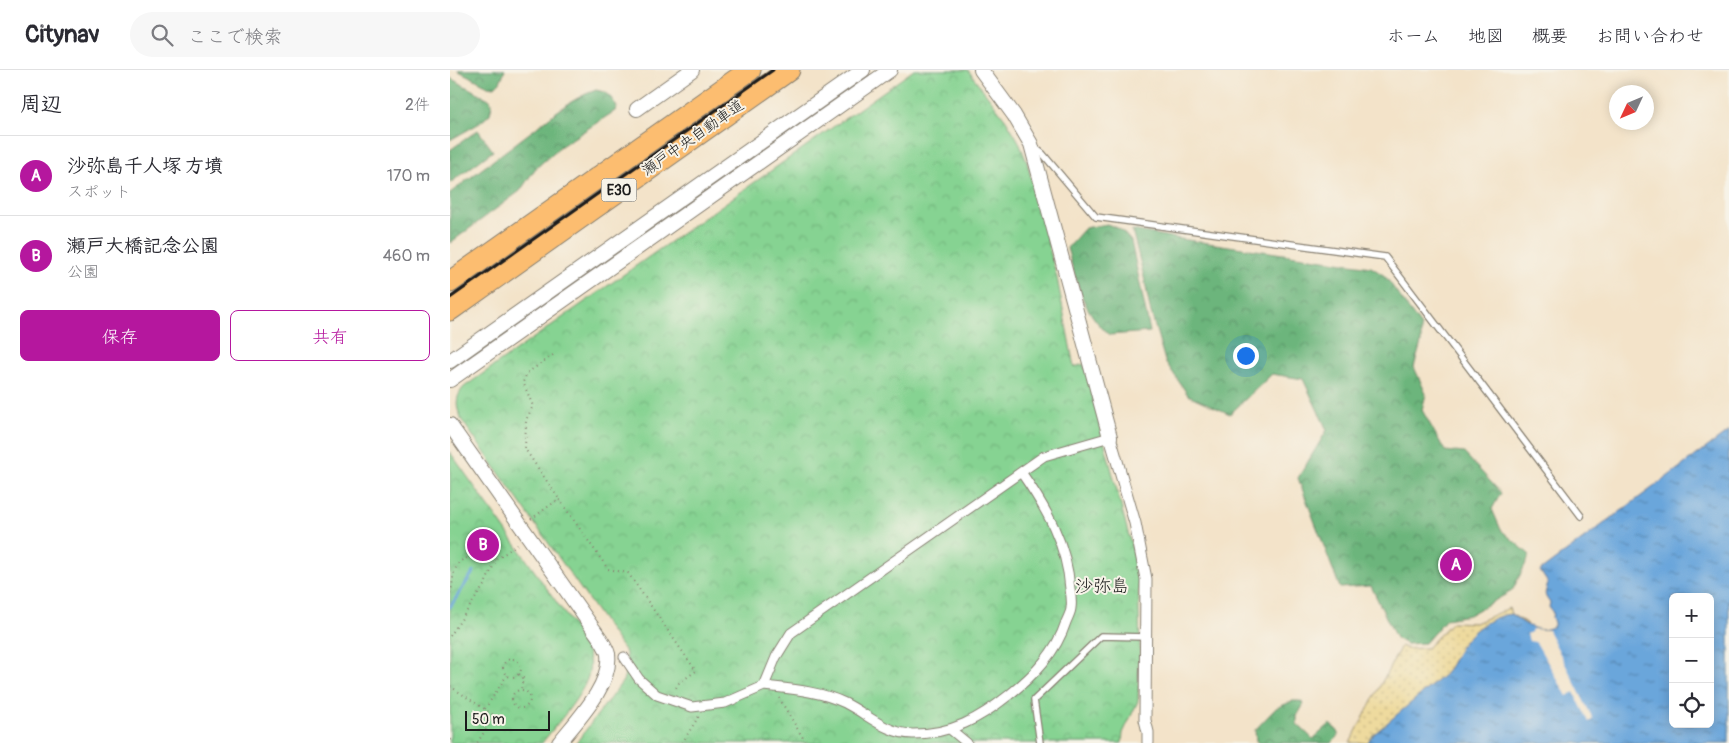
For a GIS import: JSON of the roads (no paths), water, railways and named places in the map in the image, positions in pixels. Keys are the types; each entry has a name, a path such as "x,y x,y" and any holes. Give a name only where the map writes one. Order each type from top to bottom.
{"highway":[{"name":"瀬戸中央自動車道","path":"450,282 750,70"},
{"name":"瀬戸中央自動車道","path":"450,310 789,70"}],"street":[{"path":"637,109 692,70"},
{"path":"450,360 863,70"},
{"path":"450,380 890,70"},
{"path":"982,70 1031,144 1135,523 1146,579 1145,720 1148,743"},
{"path":"450,425 592,627 608,653 605,680 591,703 559,743"},
{"path":"764,686 776,657 791,634 1044,456 1110,437"},
{"path":"624,657 640,679 658,695 692,706 725,704 764,686 825,696 844,703 889,729 911,734 960,727 995,706 1023,684 1046,661 1062,636 1071,607 1069,573 1058,535 1041,501 1021,472"},
{"path":"950,729 967,743"}],"lane":[{"path":"1031,144 1042,154 1096,217 1384,258 1580,516"},
{"path":"1040,743 1034,700 1101,636 1146,636"}],"water":[{"path":"1729,431 1729,743 1367,743 1374,734 1445,674 1466,639 1487,622 1511,614 1537,629 1543,630 1554,626 1553,613 1545,595 1548,583 1540,571"}],"waterway":[{"path":"450,607 474,571"}],"railway":[{"path":"450,298 773,70"}],"place":[{"name":"瀬戸大橋記念公園","path":"483,545"},
{"name":"沙弥島千人塚 方墳","path":"1456,565"}],"district":[{"name":"沙弥島","path":"1102,586"}]}
